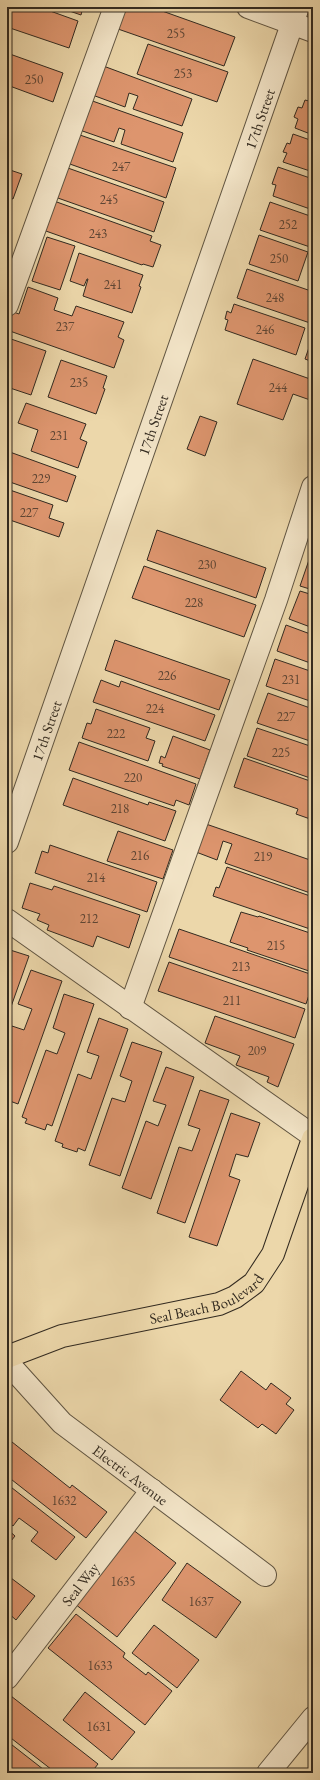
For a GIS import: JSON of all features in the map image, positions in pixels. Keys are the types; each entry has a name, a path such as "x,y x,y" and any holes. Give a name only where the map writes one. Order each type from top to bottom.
{"main road":[{"name":"Seal Beach Boulevard","path":"7,1357 62,1336 219,1304 235,1297 254,1283 272,1254 313,1137"}],"street":[{"path":"7,305 115,7"},
{"path":"248,7 295,15 313,31"},
{"name":"17th Street","path":"7,842 295,15"},
{"path":"130,1008 276,600 313,487"},
{"path":"7,920 313,1137"},
{"name":"Electric Avenue","path":"7,1362 62,1423 265,1575"},
{"name":"Seal Way","path":"7,1678 152,1490"},
{"path":"268,1773 313,1718"}],"building":[{"path":"7,7 39,7 78,21 69,48 7,27"},
{"path":"58,7 83,7 81,15"},
{"path":"126,7 151,7 235,37 224,66 118,29"},
{"path":"148,44 228,72 217,102 137,74"},
{"path":"7,53 63,73 53,102 7,85"},
{"path":"98,64 192,99 182,126 133,109 138,96 129,93 125,107 87,93"},
{"path":"84,98 183,133 173,162 121,144 125,130 119,128 114,142 74,128"},
{"path":"305,100 313,102 313,135 295,128 298,119 294,117 298,107 302,108"},
{"path":"77,134 176,168 166,198 67,163"},
{"path":"293,134 313,141 313,172 283,162 287,153 283,152 287,143 290,144"},
{"path":"65,167 164,202 154,232 55,197"},
{"path":"278,167 313,179 313,210 273,196 276,185 272,184"},
{"path":"7,169 22,174 13,199 7,197"},
{"path":"54,201 152,236 150,241 161,245 153,267 142,265 43,230"},
{"path":"270,202 313,217 313,248 260,230"},
{"path":"259,235 308,252 298,281 249,264"},
{"path":"47,237 75,246 60,290 32,281"},
{"path":"79,253 143,275 139,286 141,287 132,313 83,296 88,279 84,286 70,281"},
{"path":"247,269 311,291 310,295 313,296 313,324 237,298"},
{"path":"28,287 58,298 54,310 72,316 76,306 124,322 118,337 124,340 114,368 7,330 8,310 19,314"},
{"path":"234,304 305,328 296,355 225,330 228,320 225,319 227,311 231,313"},
{"path":"313,336 313,362 305,359"},
{"path":"11,339 46,351 31,395 7,387 7,349"},
{"path":"253,359 313,380 313,401 293,394 283,420 237,404"},
{"path":"61,360 107,376 103,388 105,389 96,414 48,397"},
{"path":"26,403 86,424 80,439 87,442 78,468 31,451 38,430 18,423"},
{"path":"200,416 217,422 205,456 187,449"},
{"path":"7,451 76,476 67,502 7,481"},
{"path":"7,489 53,505 49,518 64,523 59,537 7,519"},
{"path":"157,530 266,568 256,598 147,560"},
{"path":"310,557 313,558 313,590 300,586"},
{"path":"144,566 256,605 244,637 132,598"},
{"path":"300,591 313,595 313,628 289,619"},
{"path":"286,625 313,635 313,664 277,651"},
{"path":"115,640 230,680 219,710 105,670"},
{"path":"275,659 313,672 313,702 266,686"},
{"path":"101,680 119,687 121,681 215,715 205,741 93,702"},
{"path":"268,693 313,709 313,742 257,723"},
{"path":"96,709 150,728 146,738 155,741 148,761 82,738 87,723 91,724"},
{"path":"257,728 313,747 313,779 247,756"},
{"path":"173,736 210,750 200,779 162,766 163,764 159,763 161,756 165,758"},
{"path":"79,742 196,784 189,805 176,800 174,806 69,770"},
{"path":"244,758 313,782 313,820 296,814 298,809 234,787"},
{"path":"73,778 148,805 149,802 176,811 165,841 63,805"},
{"path":"206,824 313,861 313,894 225,863 232,844 223,841 217,860 196,852"},
{"path":"118,831 173,850 163,879 107,861"},
{"path":"50,845 157,882 147,912 35,873 42,851 48,853"},
{"path":"227,867 313,897 313,930 213,896 216,887 219,888"},
{"path":"30,883 52,890 54,886 140,915 129,948 97,936 93,947 47,930 49,925 37,920 40,914 22,908"},
{"path":"241,912 259,916 313,934 312,972 247,950 248,948 230,942"},
{"path":"179,929 313,975 313,983 306,1004 169,957"},
{"path":"7,949 29,956 7,1018"},
{"path":"169,962 305,1009 295,1038 158,991"},
{"path":"31,970 62,981 18,1104 7,1100 7,1040 12,1026 24,1030 32,1009 18,1004"},
{"path":"64,994 94,1004 52,1126 47,1124 45,1130 25,1123 27,1119 22,1117 46,1050 57,1054 65,1033 53,1028"},
{"path":"215,1016 294,1044 278,1087 267,1082 269,1077 236,1065 240,1056 205,1043"},
{"path":"99,1018 128,1029 85,1151 78,1148 77,1152 62,1147 63,1144 55,1141 78,1074 91,1079 99,1056 87,1052"},
{"path":"132,1042 162,1052 120,1176 89,1165 112,1098 125,1102 132,1081 120,1076"},
{"path":"166,1067 194,1077 151,1199 122,1188 146,1121 158,1126 166,1105 153,1101"},
{"path":"200,1090 229,1100 185,1223 157,1213 179,1147 192,1151 200,1129 188,1125"},
{"path":"231,1113 260,1123 248,1157 236,1154 229,1176 240,1180 217,1246 189,1237"},
{"path":"241,1371 266,1390 271,1383 291,1398 286,1404 294,1410 276,1434 262,1424 258,1428 220,1400"},
{"path":"7,1438 70,1488 72,1485 107,1512 86,1538 7,1476"},
{"path":"7,1484 75,1537 56,1560 31,1541 38,1532 19,1518 13,1526 7,1521"},
{"path":"128,1526 176,1563 117,1637 70,1600"},
{"path":"7,1529 15,1536 7,1546"},
{"path":"187,1563 241,1602 216,1638 162,1600"},
{"path":"7,1575 35,1596 16,1620 7,1612"},
{"path":"76,1614 125,1653 123,1657 146,1675 148,1672 172,1691 145,1725 48,1648"},
{"path":"154,1625 199,1660 177,1688 132,1653"},
{"path":"85,1692 135,1732 112,1760 63,1720"},
{"path":"11,1696 98,1764 91,1773 56,1773 7,1735 7,1717 9,1715 7,1713 7,1701"},
{"path":"7,1741 48,1773 7,1773"}]}
